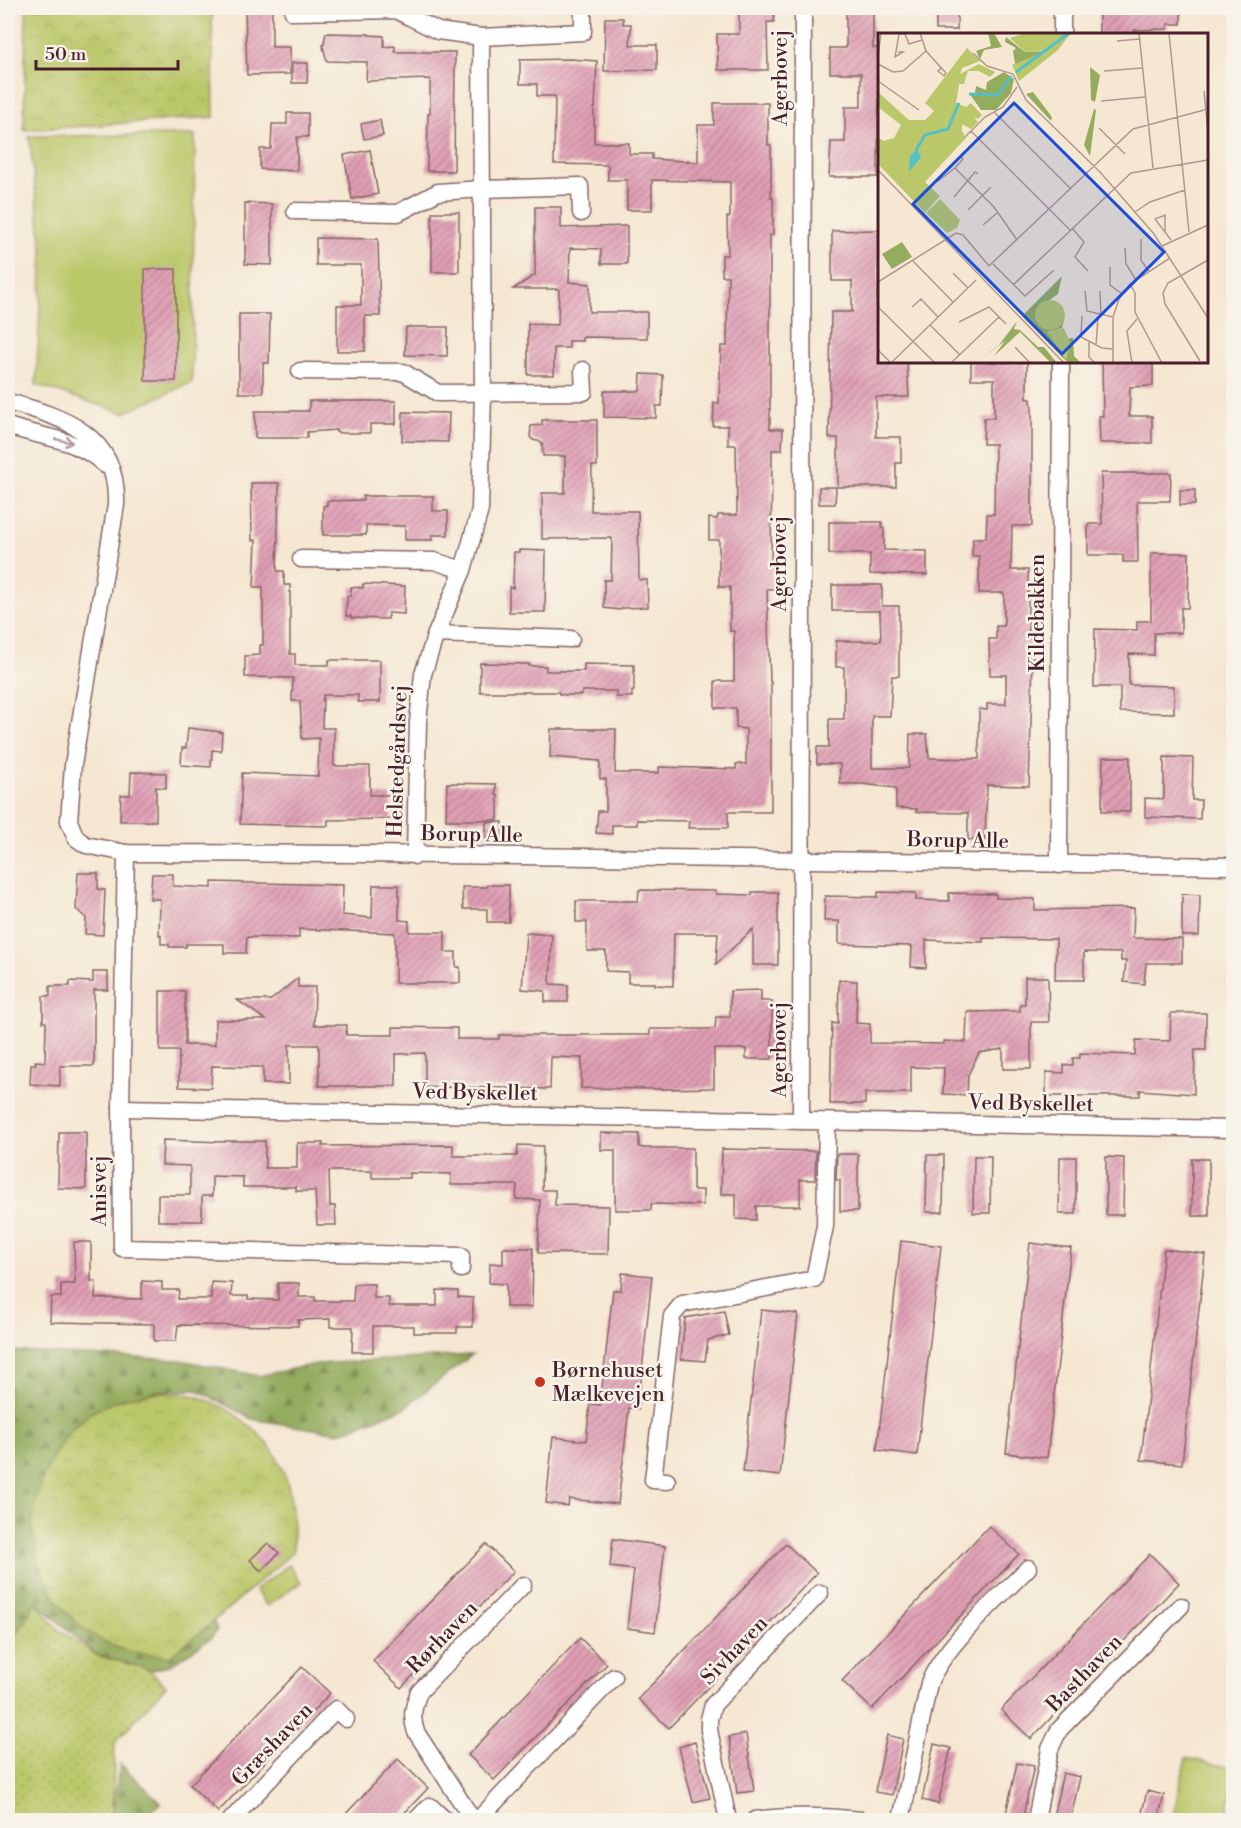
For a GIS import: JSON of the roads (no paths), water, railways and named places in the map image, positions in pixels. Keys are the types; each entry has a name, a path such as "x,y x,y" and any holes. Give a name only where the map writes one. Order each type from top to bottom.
{"street":[{"path":"293,12 396,10 438,31 480,37 583,32 583,8"},
{"name":"Agerbovej","path":"801,1121 802,8"},
{"path":"1062,8 1062,33"},
{"name":"Helstedgårdsvej","path":"416,856 418,722 423,674 436,634 463,570 480,510 483,394 480,37"},
{"path":"295,211 398,213 438,192 580,186 581,213"},
{"name":"Kildebakken","path":"1059,865 1061,363"},
{"path":"300,371 404,372 438,393 483,394 584,392 583,370"},
{"name":"Borup Alle","path":"8,402 77,427 90,436 100,448 115,482 116,505 73,765 69,821 72,833 78,841 97,849 126,853 1233,866"},
{"path":"8,426 29,434 75,444 99,459 115,482"},
{"path":"301,559 434,561 463,570"},
{"path":"436,634 571,639"},
{"name":"Anisvej","path":"126,853 121,1108 122,1248 461,1256 461,1269"},
{"name":"Ved Byskellet","path":"121,1108 1233,1129"},
{"path":"667,1481 653,1480 672,1316 682,1304 814,1279 825,1226 827,1122"},
{"path":"901,1821 929,1683 935,1667 1028,1569"},
{"name":"Rørhaven","path":"473,1821 416,1732 412,1720 413,1706 419,1692 523,1585"},
{"name":"Sivhaven","path":"728,1821 709,1730 708,1719 713,1705 820,1593"},
{"name":"Basthaven","path":"1036,1821 1050,1749 1059,1730 1181,1606"},
{"path":"478,1821 614,1677"},
{"name":"Græshaven","path":"231,1821 336,1709 346,1719"},
{"path":"416,1821 430,1806 445,1821"},
{"path":"755,1821 773,1818 861,1821"}],"place":[{"name":"Børnehuset Mælkevejen","path":"540,1382"}]}
